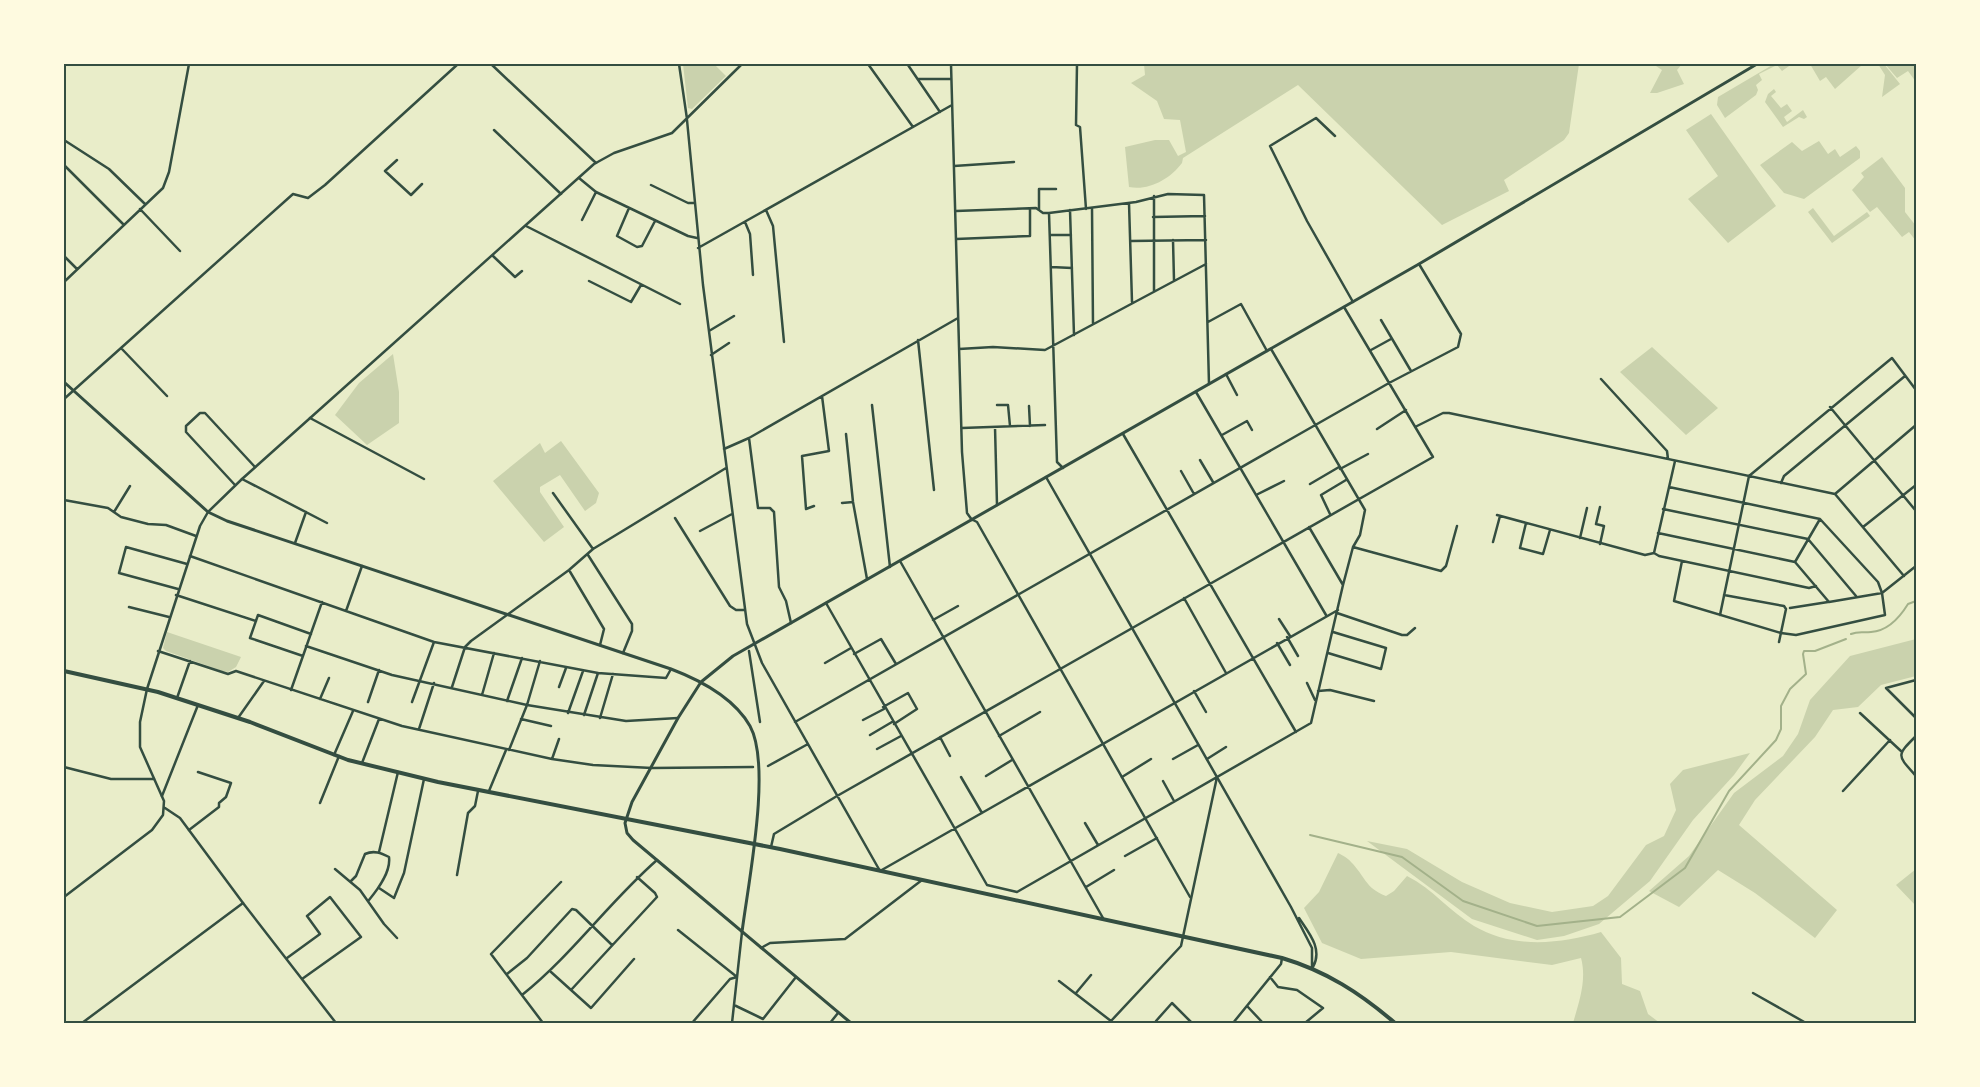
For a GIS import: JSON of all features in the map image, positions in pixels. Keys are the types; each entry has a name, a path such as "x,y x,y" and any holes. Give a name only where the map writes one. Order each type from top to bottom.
{"highway":[{"path":"64,671 147,689 238,718 336,756 424,779 771,847 1282,958 1312,968 1353,989 1395,1023"}],"main road":[{"path":"851,1023 627,833 626,818 632,802 678,718 701,682 722,663 755,643 1419,264 1757,64"},
{"path":"64,382 208,512 295,544 671,669 701,682 726,699 740,712 750,726 756,743 760,767 742,932"}],"street":[{"path":"64,282 162,188 168,176 189,64"},
{"path":"64,399 293,194 308,198 325,185 374,138 458,64"},
{"path":"491,64 596,163"},
{"path":"679,64 687,120 698,248 744,610 762,664 880,871 1028,787 1102,742 1326,616 1338,611 1402,635 1407,635 1415,628"},
{"path":"64,897 152,830 163,815 165,808 162,796 142,754 139,733 147,689 158,651 196,536 208,512 235,485 578,178 596,163 614,153 663,138 679,128 742,64"},
{"path":"868,64 913,127"},
{"path":"908,64 940,112"},
{"path":"951,64 959,349 967,513 972,520 977,522 1190,897"},
{"path":"1077,64 1076,125 1080,127 1086,209"},
{"path":"918,79 951,78"},
{"path":"698,248 952,105"},
{"path":"1335,136 1316,118 1270,146 1307,221 1353,302"},
{"path":"494,130 561,194"},
{"path":"64,140 109,169 145,204"},
{"path":"397,160 385,171 411,195 422,184"},
{"path":"954,166 1014,162"},
{"path":"64,165 124,225"},
{"path":"578,178 596,192 655,221 688,236 697,238"},
{"path":"651,185 688,203 694,203"},
{"path":"1039,210 1040,189 1056,189"},
{"path":"582,220 596,192"},
{"path":"956,211 1030,208 1049,213 1129,203 1154,196 1176,194 1204,195 1209,384"},
{"path":"1154,196 1154,291"},
{"path":"1129,203 1132,302"},
{"path":"629,208 617,236 637,247 642,246 655,221"},
{"path":"956,239 1030,236 1030,208"},
{"path":"1092,208 1094,324"},
{"path":"140,209 180,251"},
{"path":"766,210 773,226 784,342"},
{"path":"1070,210 1074,335"},
{"path":"1049,213 1057,462 1063,468"},
{"path":"1154,217 1205,216"},
{"path":"745,222 750,234 753,275"},
{"path":"526,226 680,304"},
{"path":"1050,235 1071,235"},
{"path":"1173,240 1174,280"},
{"path":"1131,241 1206,240"},
{"path":"64,256 77,270"},
{"path":"493,256 516,277 522,271"},
{"path":"959,349 993,347 1045,350 1206,264"},
{"path":"795,722 1389,382 1458,347 1461,337 1419,264"},
{"path":"1051,267 1073,268"},
{"path":"589,281 631,302 641,285"},
{"path":"826,604 987,885 1006,891 1017,892 1310,724 1343,585 1354,546 1360,535 1365,510 1357,500 1316,425 1241,304 1208,322"},
{"path":"771,847 774,834 837,796 1433,457 1344,307"},
{"path":"708,332 734,316"},
{"path":"724,449 749,438 958,318"},
{"path":"1381,320 1411,371"},
{"path":"1370,351 1391,339"},
{"path":"918,340 934,490"},
{"path":"712,354 729,343"},
{"path":"121,348 167,396"},
{"path":"1720,615 1748,476 1892,358 1916,390"},
{"path":"1226,374 1237,395"},
{"path":"1781,483 1784,476 1905,376"},
{"path":"1601,379 1667,450 1668,459"},
{"path":"1196,392 1326,616"},
{"path":"814,506 806,509 802,456 829,450 822,396"},
{"path":"872,404 890,566"},
{"path":"997,405 1008,405 1010,426"},
{"path":"1029,406 1030,426"},
{"path":"1830,408 1916,511"},
{"path":"1378,428 1406,410"},
{"path":"235,485 186,432 186,426 200,413 205,413 255,467"},
{"path":"1416,426 1443,413 1449,413 1834,494 1904,576"},
{"path":"310,418 424,479"},
{"path":"1222,435 1247,421 1252,430"},
{"path":"962,428 1045,425"},
{"path":"1834,494 1916,425"},
{"path":"995,427 997,506"},
{"path":"846,434 853,502 867,579"},
{"path":"1123,434 1296,732"},
{"path":"749,438 758,508 773,509 774,512 779,587 786,601 790,623"},
{"path":"1310,484 1368,454"},
{"path":"1200,460 1213,483"},
{"path":"1654,553 1675,460"},
{"path":"452,687 465,647 569,570 593,549 726,468"},
{"path":"1181,471 1194,494"},
{"path":"1046,477 1173,703 1291,907 1312,938 1316,948 1317,960 1312,968"},
{"path":"242,479 327,523"},
{"path":"1330,515 1321,495 1346,480"},
{"path":"1256,495 1284,481"},
{"path":"1863,528 1916,484"},
{"path":"114,512 130,486"},
{"path":"1669,486 1820,519 1878,582 1882,593 1885,614 1804,634 1781,633 1674,601 1682,561"},
{"path":"553,493 593,549"},
{"path":"64,500 108,508 121,517 148,524 166,525 196,536"},
{"path":"842,503 853,502"},
{"path":"1600,507 1596,524 1604,526 1600,544"},
{"path":"1580,538 1588,508"},
{"path":"1663,509 1808,539 1856,596"},
{"path":"295,544 306,512"},
{"path":"700,531 732,514"},
{"path":"1493,542 1498,515 1645,556 1654,553 1659,556 1809,588 1816,586"},
{"path":"675,518 730,606 736,610 744,610"},
{"path":"1796,562 1820,519"},
{"path":"1526,523 1520,548 1543,554 1550,530"},
{"path":"1354,546 1440,572 1446,566 1457,526"},
{"path":"1309,527 1343,585"},
{"path":"1658,532 1796,562 1829,602"},
{"path":"178,589 119,573 126,547 186,564"},
{"path":"588,555 632,624 632,631 623,653"},
{"path":"190,556 434,642 598,673 666,678 671,669"},
{"path":"900,561 1103,919"},
{"path":"346,611 362,566"},
{"path":"1790,608 1882,593 1916,566"},
{"path":"569,570 604,629 600,646"},
{"path":"176,595 256,620"},
{"path":"1724,595 1784,606 1786,609 1779,642"},
{"path":"1184,598 1226,673"},
{"path":"291,690 322,602"},
{"path":"933,620 958,606"},
{"path":"129,607 169,617"},
{"path":"303,656 250,638 256,620 258,615 311,634"},
{"path":"1280,619 1298,656"},
{"path":"1328,653 1381,669 1386,648 1333,632"},
{"path":"854,654 881,639 896,664"},
{"path":"412,702 434,642"},
{"path":"1277,643 1290,665"},
{"path":"306,646 420,682 434,683 507,701 568,713 626,721 678,718"},
{"path":"825,663 851,648"},
{"path":"158,651 228,674 236,671 379,719 552,759 594,765 652,768 753,767"},
{"path":"749,651 760,722"},
{"path":"482,695 495,653"},
{"path":"507,701 522,658"},
{"path":"177,698 190,661"},
{"path":"488,792 527,705 540,661"},
{"path":"559,687 566,668"},
{"path":"368,702 379,670"},
{"path":"568,713 583,671"},
{"path":"584,715 598,673"},
{"path":"600,718 613,674"},
{"path":"320,700 329,678"},
{"path":"1916,680 1886,688 1916,718"},
{"path":"238,718 264,681"},
{"path":"419,729 434,683"},
{"path":"1307,683 1316,700"},
{"path":"1318,691 1330,690 1374,701"},
{"path":"1194,691 1206,712"},
{"path":"862,720 908,693 917,709 870,735"},
{"path":"162,796 198,705"},
{"path":"320,803 353,710"},
{"path":"999,736 1040,712"},
{"path":"1860,713 1901,751 1902,759 1916,776"},
{"path":"362,763 379,719"},
{"path":"521,719 551,726"},
{"path":"877,749 901,736"},
{"path":"1901,751 1916,736"},
{"path":"940,737 950,756"},
{"path":"552,759 559,739"},
{"path":"1843,791 1890,740"},
{"path":"768,766 808,744"},
{"path":"1174,759 1198,745"},
{"path":"1207,759 1226,747"},
{"path":"1122,777 1151,759"},
{"path":"986,776 1013,760"},
{"path":"64,767 111,779 154,779"},
{"path":"189,830 219,807 219,803 226,797 231,783 198,772"},
{"path":"379,852 398,772"},
{"path":"961,777 982,813"},
{"path":"1059,981 1111,1021 1181,946 1217,777"},
{"path":"379,888 394,898 402,881 424,779"},
{"path":"1163,781 1174,802"},
{"path":"457,874 468,813 475,806 478,791"},
{"path":"165,808 175,812 336,1023"},
{"path":"1085,823 1098,845"},
{"path":"1125,856 1156,838"},
{"path":"351,881 356,876 365,854 379,852 389,856 390,863 379,888 368,900"},
{"path":"522,995 551,972 637,877 657,860"},
{"path":"335,869 351,881 397,938"},
{"path":"1086,887 1114,870"},
{"path":"571,990 657,897 637,877"},
{"path":"761,948 770,943 845,939 922,880"},
{"path":"543,1023 491,954 561,882"},
{"path":"1005,898 1006,891"},
{"path":"287,958 320,934 307,916 330,897 361,938 302,979"},
{"path":"82,1023 243,903"},
{"path":"507,974 527,958 572,909 576,910 612,945"},
{"path":"678,930 737,977"},
{"path":"732,1023 742,932"},
{"path":"1232,1023 1281,964 1282,958"},
{"path":"551,972 591,1008 634,959"},
{"path":"1076,994 1091,975"},
{"path":"692,1023 730,979 737,977"},
{"path":"734,1005 764,1019 796,977"},
{"path":"1270,977 1278,987 1296,990 1323,1008 1305,1023"},
{"path":"1753,992 1806,1023"},
{"path":"1158,1023 1156,1021 1172,1003 1192,1023"},
{"path":"1247,1006 1263,1023"},
{"path":"830,1023 838,1013"}],"green space":[{"path":"683,64 714,64 726,76 692,109 688,108"},
{"path":"1144,64 1579,64 1569,133 1564,140 1504,180 1509,191 1442,225 1298,85 1183,158 1182,163 1177,169 1165,179 1144,187 1129,187 1125,147 1155,140 1169,140 1178,156 1186,152 1180,120 1164,119 1157,101 1131,83 1145,75"},
{"path":"1653,64 1682,64 1677,70 1684,84 1657,93 1650,93 1662,70"},
{"path":"1774,64 1792,64 1782,71 1777,65 1759,74 1762,80 1756,85 1758,90 1756,95 1725,118 1717,105 1718,97"},
{"path":"1810,64 1862,65 1835,89 1826,77 1820,81"},
{"path":"1878,64 1884,64 1900,84 1882,97 1885,75"},
{"path":"1885,64 1916,64 1916,82 1908,71 1897,78"},
{"path":"1774,89 1776,92 1771,96 1781,108 1787,104 1792,111 1784,117 1787,122 1803,110 1807,117 1804,119 1799,117 1783,127 1765,102 1768,94"},
{"path":"1711,114 1776,206 1728,243 1688,199 1718,176 1686,130"},
{"path":"1819,141 1828,154 1835,149 1840,157 1856,146 1860,151 1860,158 1804,199 1784,193 1760,165 1792,142 1802,151"},
{"path":"1882,157 1905,188 1905,212 1916,226 1916,241 1909,232 1902,237 1877,207 1870,212 1852,190 1864,177 1861,173"},
{"path":"1813,208 1834,236 1867,212 1870,216 1832,243 1808,212"},
{"path":"1652,347 1718,408 1686,435 1620,372"},
{"path":"393,354 399,392 399,423 367,445 335,415 359,383"},
{"path":"561,441 599,493 596,503 585,511 560,475 540,487 540,492 564,527 544,542 493,481 540,443 545,453"},
{"path":"167,632 241,657 236,667 228,672 222,671 166,651 163,648"},
{"path":"1916,639 1916,676 1881,685 1858,707 1833,710 1815,737 1755,800 1739,825 1837,910 1815,938 1755,893 1718,870 1679,907 1649,891 1689,856 1734,793 1783,756 1798,734 1810,700 1850,656"},
{"path":"1750,753 1734,775 1693,820 1650,881 1599,924 1564,936 1537,940 1472,919 1367,841 1407,849 1462,882 1510,903 1552,912 1593,906 1608,896 1646,845 1664,836 1676,810 1670,784 1683,770"},
{"path":"1338,853 1350,861 1369,885 1379,893 1386,896 1394,891 1407,876 1425,887 1474,926 1505,938 1537,942 1553,941 1601,932 1621,958 1622,984 1640,991 1648,1014 1660,1023 1573,1023 1583,983 1581,958 1552,965 1451,952 1361,959 1322,943 1304,908 1319,892"},
{"path":"1916,869 1916,906 1896,885"}],"waterway":[{"path":"1851,634 1883,629 1897,618 1908,604 1916,601"},
{"path":"1310,835 1402,857 1463,901 1537,926 1620,917 1685,868 1729,791 1776,740 1781,729 1781,706 1790,689 1806,674 1804,651 1815,651 1846,639"}]}
